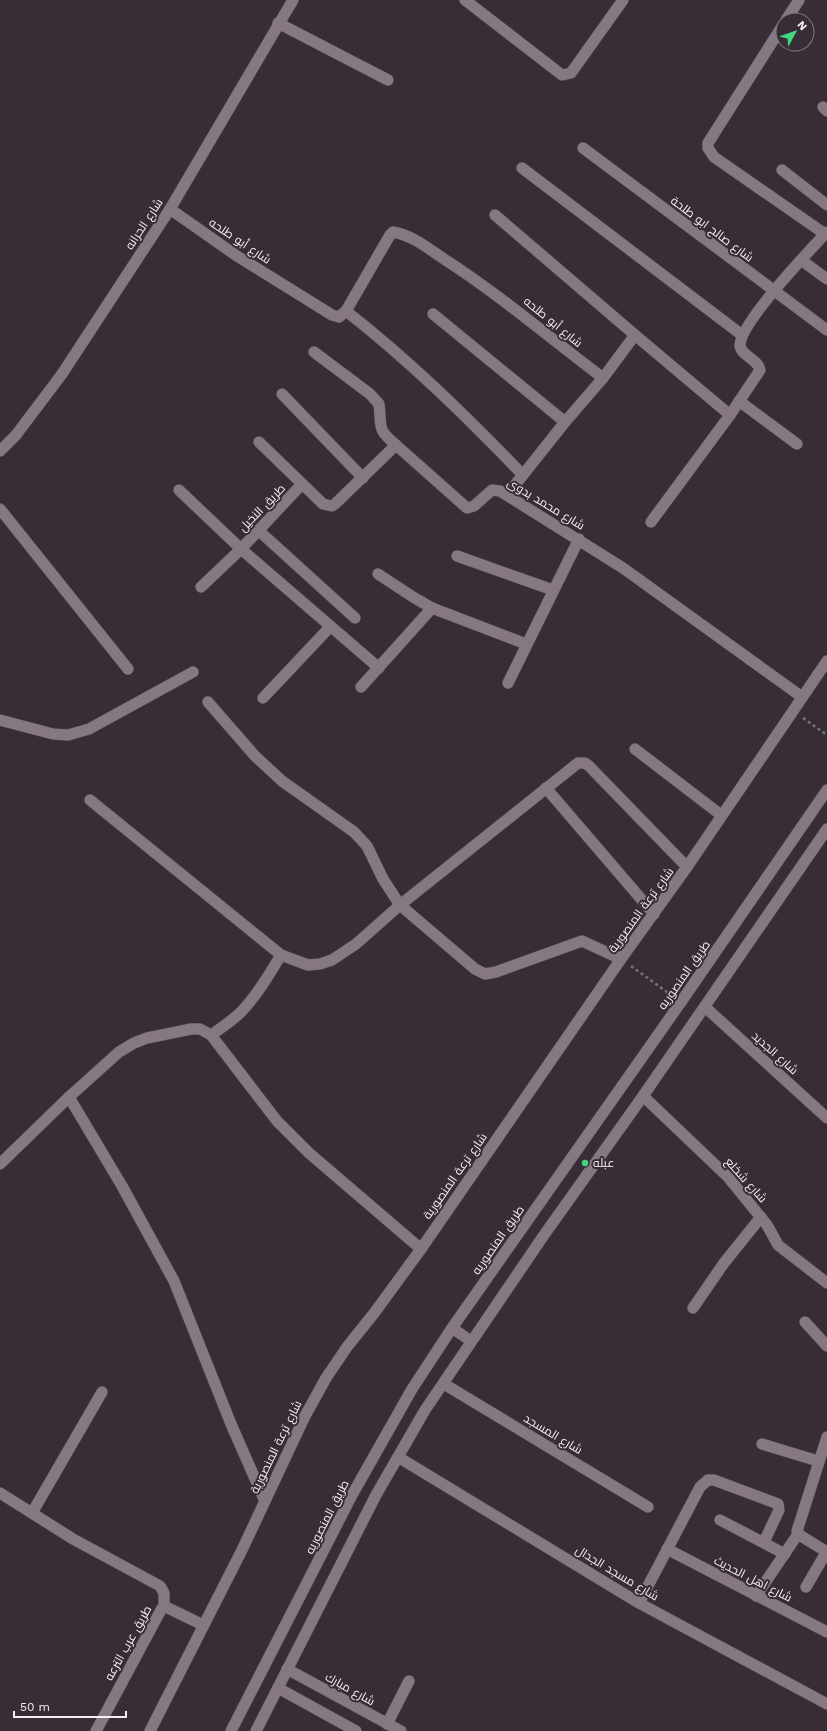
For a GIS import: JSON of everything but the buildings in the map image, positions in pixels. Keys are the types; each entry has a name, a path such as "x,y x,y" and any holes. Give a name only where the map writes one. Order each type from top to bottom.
{"street":[{"name":"شارع الحرانه","path":"0,451 16,435 62,374 170,209 278,23 293,0"},
{"path":"465,0 562,75 566,76 571,73 624,0"},
{"path":"791,12 799,0"},
{"path":"278,23 388,80"},
{"path":"651,522 730,414 760,370 756,362 741,350 740,346 742,335 773,292 826,233 714,157 710,154 708,148 708,143 775,38"},
{"name":"شارع صالح ابو طلحة","path":"583,148 773,292 827,330"},
{"path":"522,168 742,335"},
{"path":"782,170 827,206"},
{"name":"شارع أبو طلحه","path":"170,209 237,256 332,315 339,317 346,311 388,239 394,232 401,234 424,246 481,283 603,378"},
{"path":"495,215 730,414"},
{"path":"801,260 827,280"},
{"path":"346,311 386,342 418,371 524,475"},
{"path":"433,314 565,422"},
{"path":"507,495 565,422 603,378 635,335"},
{"path":"259,442 323,504 332,506 396,445 381,432 379,424 379,404 370,394 314,352"},
{"path":"282,394 362,478"},
{"path":"739,401 797,444"},
{"name":"شارع محمد بدوى","path":"396,445 467,508 474,506 492,490 496,489 579,539 623,568 802,697"},
{"name":"طريق النخيل","path":"201,587 240,549 302,484"},
{"name":"طريق النخيل","path":"179,490 240,549"},
{"path":"0,509 128,669"},
{"path":"258,530 356,618"},
{"path":"508,683 579,539"},
{"path":"240,549 379,668"},
{"path":"457,556 553,590"},
{"path":"378,574 432,608 526,644"},
{"path":"361,687 432,608"},
{"path":"263,698 330,627"},
{"name":"شارع ترعة المنصورية","path":"150,1731 242,1550 264,1499 304,1416 326,1378 347,1347 375,1312 421,1249 625,962 654,914 827,661"},
{"path":"0,720 53,734 68,735 88,728 193,672"},
{"path":"208,702 256,756 282,781 354,832 367,846 383,879 400,905 475,970 485,974 496,972 582,941 625,962"},
{"path":"635,749 721,815"},
{"path":"90,800 280,955 308,965 320,964 332,960 356,944 400,905 578,763 585,763 687,867"},
{"path":"546,788 654,914"},
{"name":"طريق المنصوريه","path":"231,1731 352,1495 412,1389 452,1328 677,1009 827,790"},
{"path":"256,1731 376,1495 425,1410 544,1235 643,1096 827,829"},
{"path":"211,1036 240,1013 251,1001 266,980 280,955"},
{"name":"شارع الجديد","path":"705,1007 827,1118"},
{"path":"0,1164 69,1097 119,1052 134,1043 147,1038 191,1029 200,1029 211,1036 277,1121 298,1142 341,1182 421,1249"},
{"name":"شارع شخلع","path":"643,1096 728,1177 760,1217 778,1245 827,1283"},
{"path":"69,1097 122,1186 174,1281 231,1424 264,1499"},
{"path":"693,1308 724,1263 760,1217"},
{"path":"805,1322 827,1346"},
{"path":"452,1328 471,1341"},
{"name":"شارع المسجد","path":"444,1384 648,1507"},
{"path":"32,1513 102,1392"},
{"path":"806,1587 827,1551 800,1535 797,1527 821,1467 827,1437"},
{"path":"762,1444 821,1467"},
{"name":"شارع مسجد الجدال","path":"398,1456 639,1603 827,1704"},
{"path":"639,1603 700,1487 708,1480 714,1480 778,1504 779,1510 764,1542"},
{"path":"0,1492 73,1539 160,1586 164,1593 164,1607"},
{"path":"720,1520 764,1542 784,1554"},
{"path":"756,1596 784,1554 800,1535"},
{"name":"شارع اهل الحديث","path":"667,1550 827,1632"},
{"name":"طريق عرب الترعه","path":"96,1731 164,1607 203,1625"},
{"name":"شارع مبارك","path":"287,1669 401,1731"},
{"path":"387,1724 409,1681"},
{"path":"278,1688 356,1731"}],"path":[{"path":"803,718 827,735"},
{"path":"625,962 663,990"}],"place":[{"name":"عبله","path":"585,1163"}]}
